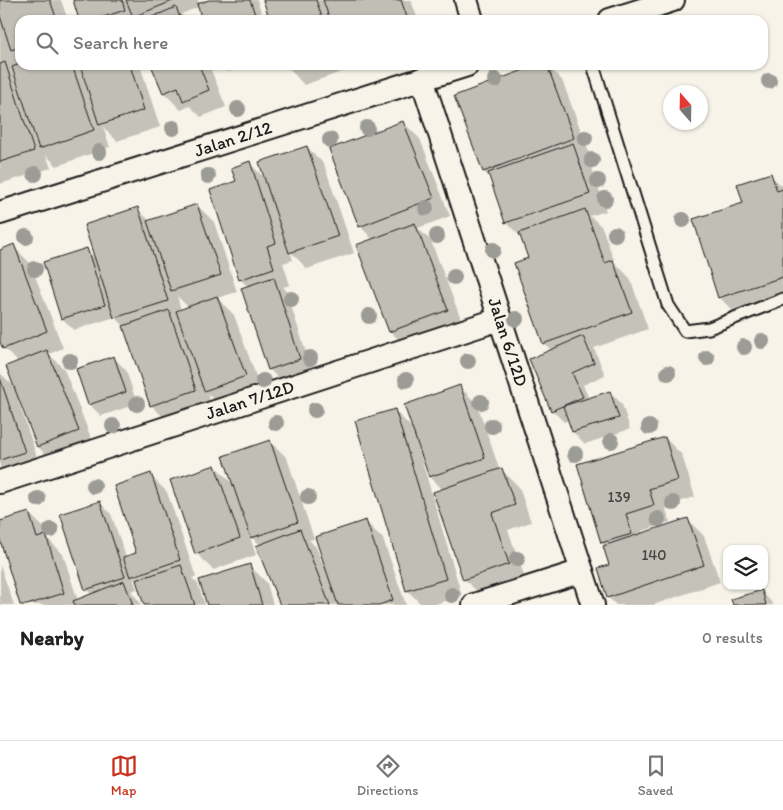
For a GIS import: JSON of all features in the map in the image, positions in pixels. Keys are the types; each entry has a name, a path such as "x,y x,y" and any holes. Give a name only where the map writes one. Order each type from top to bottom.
{"street":[{"path":"466,0 470,15"},
{"path":"626,15 674,0"},
{"name":"Jalan 2/12","path":"0,213 451,70"},
{"name":"Jalan 6/12D","path":"422,79 593,605"},
{"name":"Jalan 7/12D","path":"0,482 500,319"},
{"path":"474,605 582,571"}],"lane":[{"path":"595,70 668,305 685,331 708,328 783,299"}],"building":[{"path":"0,0 50,0 55,15 15,15 15,49 11,50 0,16"},
{"path":"73,0 122,0 125,10 110,15 78,15"},
{"path":"126,0 175,0 138,15 132,15"},
{"path":"209,0 250,0 255,15 200,15 197,4"},
{"path":"263,0 316,0 321,15 268,15"},
{"path":"323,0 401,0 406,15 328,15"},
{"path":"176,7 179,15 157,15"},
{"path":"5,62 34,151 0,162 0,64"},
{"path":"15,66 15,70 74,70 94,130 39,149 12,67"},
{"path":"82,70 132,70 144,110 99,125"},
{"path":"153,70 201,70 209,90 183,101 178,87 163,93"},
{"path":"524,70 549,70 574,138 483,172 454,96"},
{"path":"403,121 434,198 359,227 329,149"},
{"path":"573,143 590,194 505,223 488,173"},
{"path":"307,146 338,236 289,253 259,162"},
{"path":"250,161 276,243 267,246 274,268 239,280 210,190 236,181 231,168"},
{"path":"771,173 777,191 783,189 783,277 718,298 693,219 743,203 737,184"},
{"path":"197,204 221,275 171,291 147,221"},
{"path":"138,207 168,301 114,318 84,225"},
{"path":"585,209 605,263 613,260 632,312 543,344 514,263 528,258 519,233"},
{"path":"415,223 448,310 389,332 356,245"},
{"path":"14,244 47,331 3,349 0,342 0,250"},
{"path":"87,248 105,305 61,319 43,262"},
{"path":"274,277 300,359 268,370 241,288"},
{"path":"217,296 246,376 204,391 176,311"},
{"path":"169,310 196,390 150,406 123,326"},
{"path":"583,336 594,363 572,373 583,397 551,411 529,359"},
{"path":"47,350 79,431 37,447 6,366"},
{"path":"114,356 126,392 88,405 76,369"},
{"path":"0,378 25,452 0,460"},
{"path":"460,385 485,458 429,477 404,405"},
{"path":"610,391 619,418 572,432 563,406"},
{"path":"395,409 446,579 406,591 355,421"},
{"path":"665,437 678,480 649,489 654,505 626,514 632,534 601,543 577,464"},
{"path":"270,440 298,522 251,538 223,456"},
{"path":"215,465 240,538 195,554 170,480"},
{"path":"502,468 515,505 492,513 509,564 463,580 433,492"},
{"path":"151,473 180,560 130,577 123,557 136,553 114,486"},
{"path":"100,501 125,577 85,590 60,514"},
{"path":"29,512 37,538 46,535 64,593 27,605 20,605 0,540 0,521"},
{"path":"688,518 704,565 607,598 598,568 609,565 603,546"},
{"path":"366,520 393,600 379,605 338,605 315,537"},
{"path":"300,529 330,605 280,605 256,546"},
{"path":"250,564 262,605 207,605 199,580"},
{"path":"181,565 195,605 144,605 136,580"},
{"path":"124,581 133,605 75,605 73,601"},
{"path":"762,590 766,605 733,605 731,599"}]}
